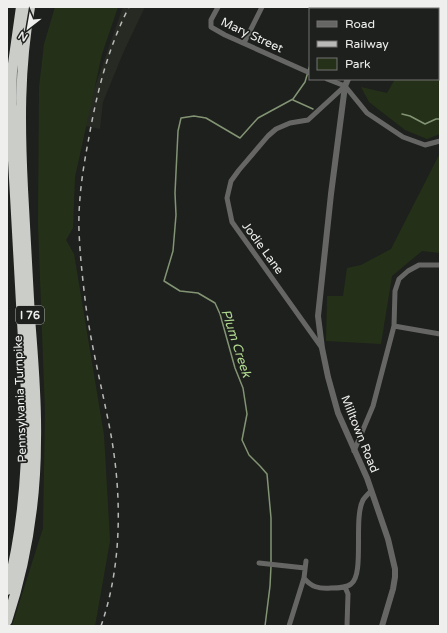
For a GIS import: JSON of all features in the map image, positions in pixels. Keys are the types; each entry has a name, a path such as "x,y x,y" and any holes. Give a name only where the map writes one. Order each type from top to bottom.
{"highway":[{"name":"Pennsylvania Turnpike","path":"7,590 22,509 27,434 27,411 12,160 11,104 12,71 21,7"},
{"name":"Pennsylvania Turnpike","path":"7,621 20,574 27,538 35,474 35,379 24,217 20,117 22,65 30,7"}],"street":[{"name":"Mary Street","path":"218,7 211,20 211,27 309,73"},
{"path":"244,43 262,7"},
{"path":"330,80 346,86 367,113 403,137 425,146 440,141"},
{"name":"Milltown Road","path":"348,80 337,142 318,316 322,348 338,413 371,491 388,539 395,569 393,589 382,626"},
{"name":"Jodie Lane","path":"322,348 232,222 227,198 231,181 268,136 276,129 290,123 308,120 346,86"},
{"path":"354,451 373,406 394,326 395,291 399,279 408,270 419,265 440,265"},
{"path":"394,326 440,334"},
{"path":"304,578 310,585 324,589 345,587 352,583 356,577 358,569 359,513 363,500 371,491"},
{"path":"289,626 304,578 306,561"},
{"path":"259,563 305,568"},
{"path":"345,587 348,594 347,626"}],"shaded area":[{"path":"123,7 145,7 124,51 103,102 100,129 85,126 92,95"}],"green space":[{"path":"55,7 118,7 102,54 75,177 73,228 66,240 74,254 104,435 110,541 95,626 12,626 43,528 45,412 38,224 39,87 44,44"},
{"path":"440,75 440,134 427,139 405,130 369,102 361,87 387,93 394,80 439,80"},
{"path":"440,153 440,253 422,251 392,276 381,344 326,341 327,296 343,296 347,268 361,265 391,249"}],"waterway":[{"name":"Plum Creek","path":"271,563 271,518 267,474 249,455 242,440 247,414 243,388 235,368 220,314 215,303 198,293 180,291 164,281 173,251 176,215 175,193 178,131 181,118 194,116 206,118 240,138 258,118 293,99 305,82 309,68"},
{"path":"293,100 313,109"},
{"path":"402,114 410,116 425,124 436,119 440,119"},
{"name":"Plum Creek","path":"265,626 271,566"}],"railway":[{"path":"101,626 113,580 116,556 118,531 117,483 111,435 91,339 86,307 80,250 79,208 81,184 92,120 104,70 115,38 129,7"}]}
